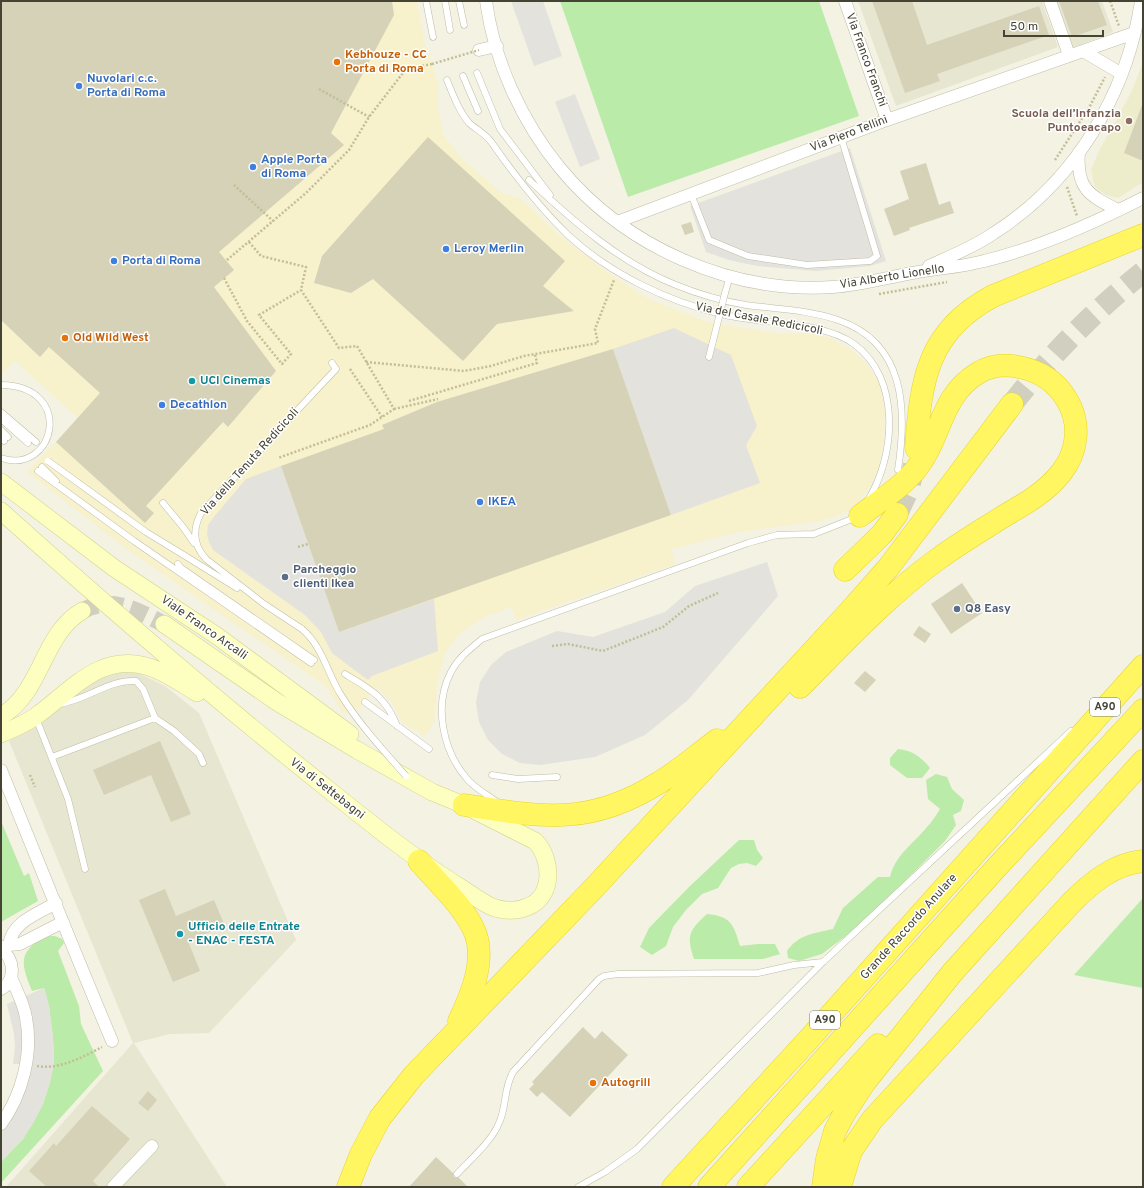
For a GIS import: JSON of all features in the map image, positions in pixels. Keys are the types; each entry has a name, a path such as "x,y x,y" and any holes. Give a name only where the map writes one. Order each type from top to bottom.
{"highway":[{"path":"916,448 919,410 930,364 940,341 956,322 976,306 993,296 1143,235"},
{"path":"592,889 896,593 949,551 1034,498 1051,485 1067,466 1074,447 1076,425 1066,398 1053,382 1036,371 1007,365 984,369 968,380 950,400 928,450 918,467 900,485 860,516"},
{"path":"348,1187 361,1154 385,1111 414,1075 592,889 849,612 888,568 1012,404"},
{"path":"845,570 882,534 897,514"},
{"name":"Grande Raccordo Anulare","path":"673,1187 1143,666"},
{"path":"464,805 512,813 562,816 590,813 617,805 661,782 759,708"},
{"name":"A90","path":"710,1187 996,868 1143,710"},
{"path":"824,1187 829,1149 844,1114 870,1076 952,973 1136,769"},
{"path":"419,861 463,912 473,927 477,940 478,957 475,981 465,1009 453,1035"},
{"path":"840,1187 851,1151 872,1120 1072,902 1095,881 1109,872 1122,866 1143,861"},
{"path":"748,1187 881,1042 952,973"}],"main road":[{"name":"Viale Franco Arcalli","path":"1,482 114,568 248,658 406,776"},
{"path":"1,511 97,598 235,716"},
{"path":"1,716 12,708 22,697 59,634 67,623 82,611"},
{"path":"164,624 277,702 357,750 406,776 432,792 464,805"},
{"path":"1,734 36,716 92,672 103,667 119,664 138,664 157,670 235,716"},
{"name":"Via di Settebagni","path":"235,716 419,861 495,907 518,910 530,906 538,899 547,882 549,870 547,860 539,846 529,837 464,805"}],"street":[{"name":"Via Alberto Lionello","path":"486,1 497,46 517,101 535,135 574,184 617,222 650,244 688,262 730,276 773,284 818,287 873,282 917,272 985,261 1080,227 1143,198"},
{"name":"Via Franco Franchi","path":"845,1 887,120"},
{"path":"1050,1 1069,55"},
{"path":"917,272 960,253 994,234 1045,193 1063,174 1100,121 1122,74 1134,33 1141,1"},
{"name":"Via Piero Tellini","path":"617,222 887,120 1134,33"},
{"path":"479,50 497,46"},
{"path":"1083,50 1122,74"},
{"path":"1079,152 1079,174 1085,190 1095,199 1118,210"},
{"path":"1,770 112,1041"},
{"path":"4,948 15,928 56,903"},
{"path":"4,948 20,944 63,922"},
{"path":"1,989 8,983 11,977 12,964 4,948"},
{"path":"1,1124 12,1109 27,1064 26,1018 11,977"},
{"path":"113,1187 152,1146"}],"lane":[{"path":"426,1 433,37"},
{"path":"445,1 450,30"},
{"path":"459,1 464,25"},
{"path":"477,73 500,129 558,206"},
{"path":"463,76 478,111"},
{"name":"Via del Casale Redicicoli","path":"447,80 462,113 469,122 488,137 505,163 547,214 578,243 611,268 690,306 749,320 818,330 846,339 864,354 874,365 884,385 889,425 887,449 881,474 860,516"},
{"path":"691,194 709,240 748,256 807,264 870,261 877,256 841,137"},
{"path":"529,180 605,245 630,262 675,285 726,301 806,312 832,318 860,330 878,346 892,365 898,380 903,416 898,470"},
{"path":"709,357 730,276"},
{"name":"Via della Tenuta Redicicoli","path":"199,552 194,532 196,522 201,513 336,369 332,363"},
{"path":"1,385 21,387 33,392 46,408 50,427 44,445 35,453 18,459 1,458"},
{"path":"1,412 36,442"},
{"path":"1,419 28,443"},
{"path":"1,430 5,439"},
{"path":"48,461 146,532 302,629 318,647 333,682 353,713 406,776"},
{"path":"40,469 57,484 134,541 312,661 181,568 178,564"},
{"path":"163,503 183,527 199,552 214,566 263,604"},
{"path":"512,813 469,781 457,765 447,744 442,721 444,692 450,672 461,657 482,639 748,543 777,535 814,534 860,516"},
{"path":"1098,705 1143,662"},
{"path":"345,674 378,694 393,715 397,726"},
{"path":"51,704 74,701 125,680 136,682 143,689 155,718 174,731 199,754 203,763"},
{"path":"365,702 429,749"},
{"path":"36,716 68,799 86,869"},
{"path":"52,757 155,718"},
{"path":"578,1187 605,1172 637,1149 823,962 1005,794 1076,726"},
{"path":"492,775 518,779 557,777"},
{"path":"457,1174 497,1127 502,1114 506,1085 513,1072 599,978 618,974 766,972 794,965 823,962"}],"path":[{"path":"1110,1 1123,37"},
{"path":"227,260 306,193 349,150 369,117 406,69 432,64 479,50"},
{"path":"1080,227 1063,174 1055,160 1090,106 1110,66"},
{"path":"319,88 369,117"},
{"path":"234,185 273,221"},
{"path":"224,278 247,321 282,364 291,354 259,315 300,290 306,267 261,256 249,242"},
{"path":"366,362 464,371 491,366 535,354 598,343 595,329 615,278"},
{"path":"872,295 911,289 953,280"},
{"path":"300,290 339,348 356,346 394,409"},
{"path":"409,401 537,363 535,354"},
{"path":"350,369 382,417"},
{"path":"278,458 370,425 394,409 438,399"},
{"path":"298,547 308,544"},
{"path":"552,646 568,644 604,651 663,627 689,606 718,593"},
{"path":"30,775 35,788"},
{"path":"27,1064 54,1067 85,1055 112,1041"}],"shaded area":[{"path":"1,1 417,1 424,41 438,83 438,108 443,134 461,158 500,192 521,199 556,233 607,272 648,299 707,322 773,333 814,334 830,338 849,348 866,363 879,382 885,409 884,433 879,469 870,486 858,502 847,512 825,520 734,533 671,549 675,564 516,620 511,607 485,617 460,633 445,653 437,683 434,723 425,736 402,722 392,702 376,687 359,709 343,714 327,687 129,551 27,472 78,418 15,361 1,375"},
{"path":"511,1 543,1 562,56 534,66"},
{"path":"858,1 1042,1 1058,47 896,106"},
{"path":"1056,1 1102,1 1113,32 1072,48"},
{"name":"Scuola dell’Infanzia Puntoeacapo","path":"1143,62 1143,182 1118,198 1106,195 1095,187 1091,170 1099,151 1132,91"},
{"path":"575,94 600,159 580,167 555,102"},
{"path":"850,148 886,261 870,266 816,271 757,266 729,260 706,252 690,206"},
{"path":"674,328 731,355 757,426 746,445 760,483 671,515 613,349"},
{"name":"Parcheggio clienti Ikea","path":"281,466 339,632 434,599 438,651 372,676 368,680 332,653 321,632 305,615 213,550 207,534 208,525 213,518 246,479"},
{"path":"767,562 778,596 688,700 645,735 595,757 540,765 520,763 502,754 488,740 479,722 476,702 480,682 491,665 506,652 557,631 593,637 665,612 695,586"},
{"path":"123,672 138,673 165,686 199,713 296,940 209,1033 170,1034 134,1043 227,1187 6,1187 133,1043 9,741 33,726 67,699 101,678"},
{"path":"44,988 49,1006 53,1038 54,1063 50,1082 43,1104 34,1122 23,1139 1,1162 1,1115 5,1117 23,1064 13,1064 15,1046 14,1034 7,1004"}],"green space":[{"path":"560,1 819,1 859,116 628,197"},
{"path":"898,749 908,751 916,755 930,768 922,778 907,778 890,765 890,758"},
{"path":"936,774 947,777 952,789 964,800 961,811 953,815 956,825 945,841 864,922 822,954 799,961 788,958 787,951 796,941 819,932 833,929 843,908 878,877 890,877 892,869 900,856 929,825 940,809 928,799 926,780"},
{"path":"1,821 24,876 29,873 38,901 1,922"},
{"path":"739,840 754,840 757,850 763,858 756,866 747,863 739,864 731,868 718,888 702,894 686,910 673,927 666,946 652,955 640,947 649,928 689,887"},
{"path":"1143,898 1143,988 1074,975"},
{"path":"707,914 726,919 736,932 740,946 775,944 780,954 763,959 694,959 690,945 691,934 696,925"},
{"path":"46,936 55,936 62,939 64,943 58,951 79,1006 81,1024 103,1071 1,1183 1,1162 23,1139 43,1104 54,1062 49,1006 44,988 32,991 24,966 26,953 37,942"}],"building":[{"name":"Porta di Roma","path":"1,1 392,1 394,15 331,133 344,145 219,252 234,270 214,287 276,371 228,427 223,422 146,506 154,513 145,523 56,442 100,393 49,347 40,357 1,320"},
{"path":"872,1 912,1 927,45 1039,6 1049,35 937,74 940,81 905,93"},
{"path":"1059,1 1098,1 1107,25 1072,37"},
{"path":"1143,105 1143,161 1124,153"},
{"name":"Leroy Merlin","path":"428,137 565,261 543,286 574,311 497,324 463,361 373,279 351,293 314,283 322,256"},
{"path":"926,163 939,205 950,201 954,213 909,228 910,230 894,236 884,209 909,199 900,171"},
{"path":"691,222 694,232 685,235 681,225"},
{"name":"IKEA","path":"613,349 671,515 339,632 281,466 384,429 382,425 437,402"},
{"name":"Q8 Easy","path":"962,583 982,613 951,634 931,604"},
{"path":"919,626 931,634 925,643 913,635"},
{"path":"865,671 876,680 865,692 854,683"},
{"path":"160,741 191,814 171,822 151,775 104,795 93,770"},
{"name":"Ufficio delle Entrate - ENAC - FESTA","path":"165,889 176,916 214,900 225,926 188,941 200,971 173,982 139,900"},
{"path":"583,1027 595,1039 602,1031 628,1055 570,1117 542,1092 537,1097 529,1089 534,1084 532,1082"},
{"path":"148,1091 157,1100 148,1111 138,1103"},
{"path":"92,1106 130,1139 93,1181 99,1187 47,1187 29,1171 54,1143 56,1146"},
{"path":"436,1157 453,1173 454,1177 459,1178 468,1187 409,1187"}],"tunnel":[{"path":"1012,404 1042,368 1074,334 1107,302 1143,272"},
{"path":"897,514 909,488 914,465"},
{"path":"82,611 92,606 103,604 113,605 134,610 164,624"}],"place":[{"name":"Kebhouze - CC Porta di Roma","path":"337,62"},
{"name":"Nuvolari c.c. Porta di Roma","path":"79,86"},
{"name":"Scuola dell’Infanzia Puntoeacapo","path":"1129,121"},
{"name":"Apple Porta di Roma","path":"253,167"},
{"name":"Leroy Merlin","path":"446,249"},
{"name":"Porta di Roma","path":"114,261"},
{"name":"Old Wild West","path":"65,338"},
{"name":"UCI Cinemas","path":"192,381"},
{"name":"Decathlon","path":"162,405"},
{"name":"IKEA","path":"480,502"},
{"name":"Parcheggio clienti Ikea","path":"285,577"},
{"name":"Q8 Easy","path":"957,609"},
{"name":"Ufficio delle Entrate - ENAC - FESTA","path":"180,934"},
{"name":"Autogrill","path":"593,1083"}]}
